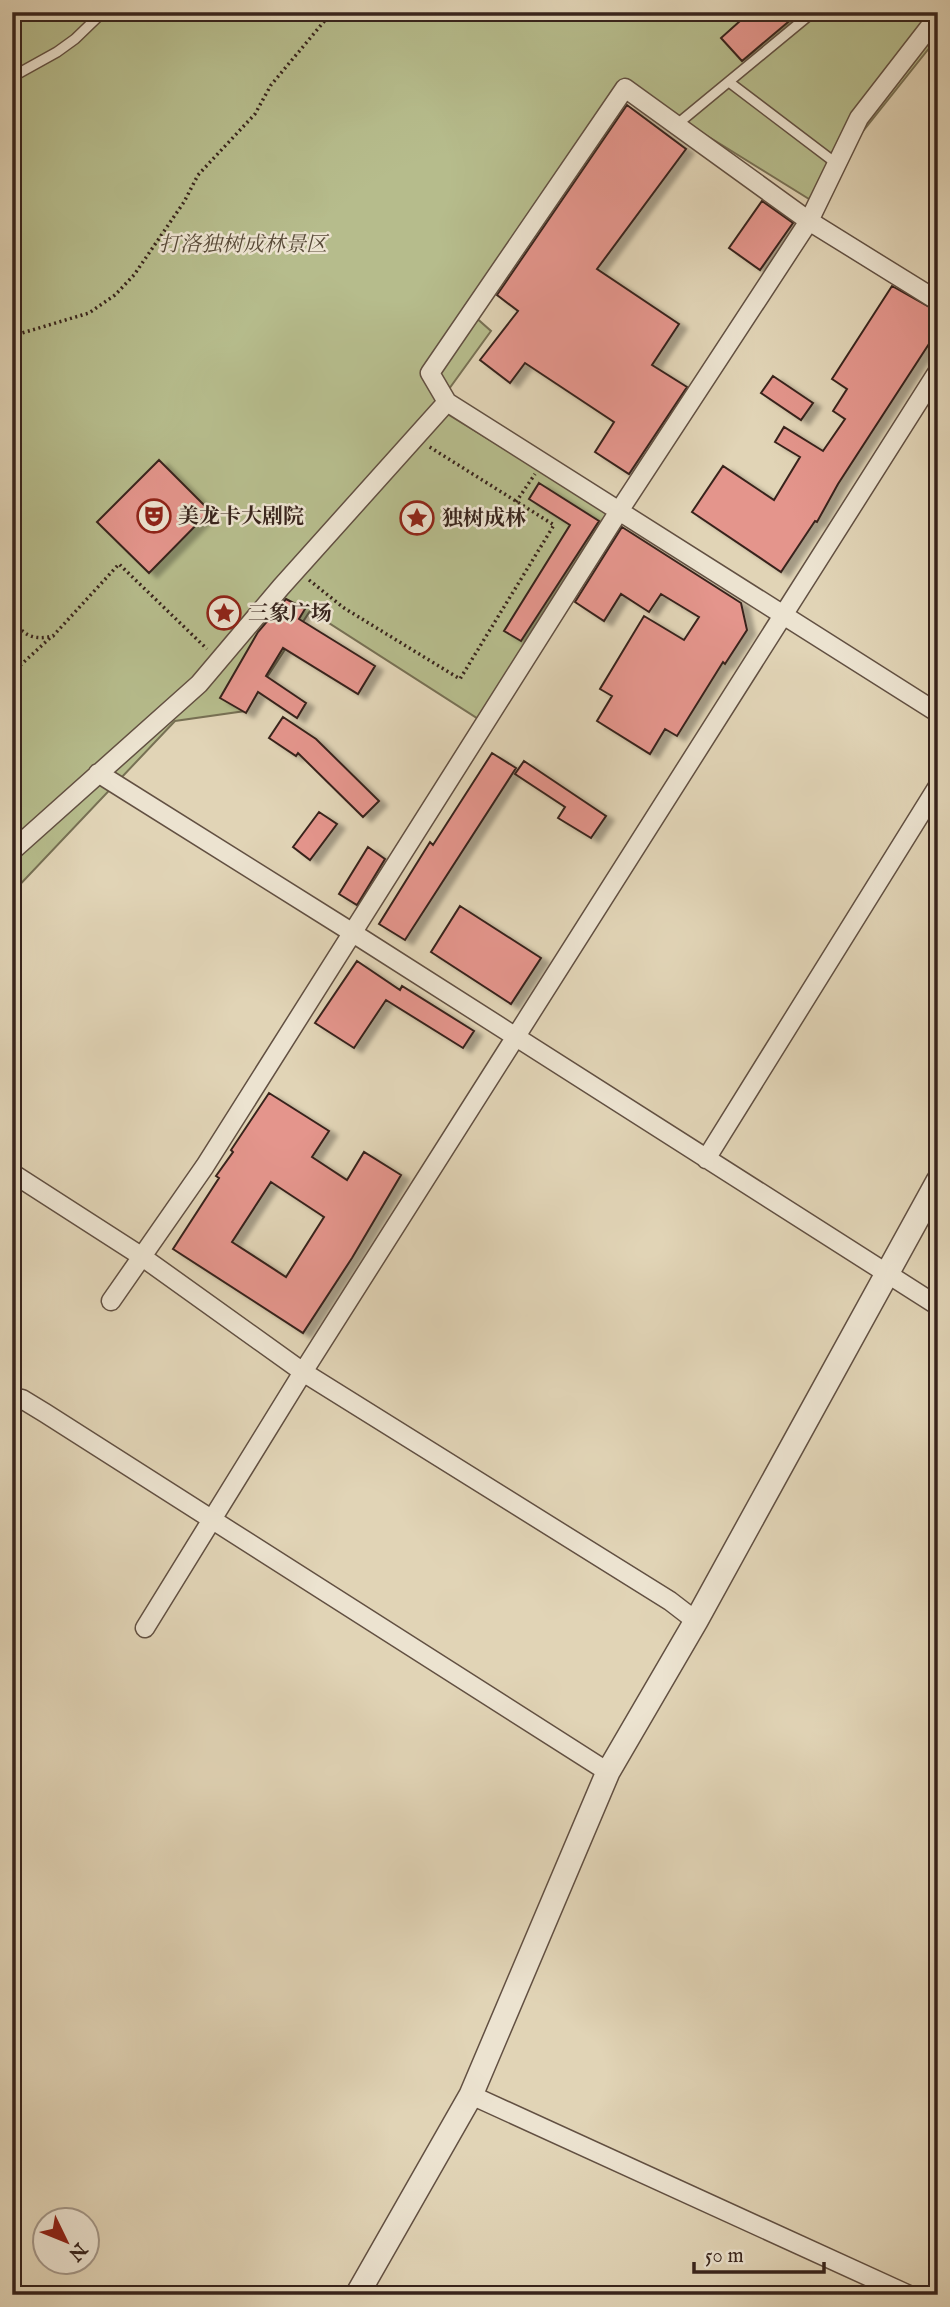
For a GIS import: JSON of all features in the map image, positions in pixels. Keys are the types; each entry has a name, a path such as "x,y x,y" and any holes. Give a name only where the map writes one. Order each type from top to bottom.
{"street":[{"path":"111,1301 205,1166 619,511 809,221 859,118 938,16"},
{"path":"938,300 809,221 625,88 430,373 447,402 938,713"},
{"path":"145,1628 303,1372 938,371"},
{"path":"12,851 199,684 296,570 447,402"},
{"path":"98,773 938,1307"},
{"path":"706,1159 938,786"},
{"path":"12,1173 141,1256 303,1372 670,1601 696,1621"},
{"path":"357,2295 471,2095 608,1772 696,1621 938,1181"},
{"path":"12,1397 22,1399 46,1413 608,1772"},
{"path":"471,2095 909,2295"}],"lane":[{"path":"12,77 66,45 103,12"},
{"path":"675,126 813,12"},
{"path":"729,82 837,164"}],"path":[{"path":"12,336 89,313 115,295 134,275 184,202 198,175 256,114 271,85 332,12"},
{"path":"296,570 344,608 460,679 554,525 415,438"},
{"path":"516,502 542,463"},
{"path":"12,673 53,636 119,564 219,661"},
{"path":"12,617 18,626 32,637 41,639 53,636"}],"green space":[{"name":"打洛独树成林景区","path":"12,12 938,12 938,37 809,199 625,85 464,307 491,331 436,407 609,513 480,720 310,611 245,711 175,721 12,893"}],"building":[{"path":"750,12 800,12 742,61 721,38"},
{"path":"627,105 686,149 597,269 679,324 652,365 687,387 629,474 595,452 614,422 525,363 510,383 480,360 518,311 497,295"},
{"path":"762,201 793,223 760,270 729,248"},
{"path":"892,286 938,312 938,330 838,484 817,522 815,521 781,572 692,512 723,466 774,500 800,457 775,442 784,427 823,451 845,419 833,411 847,389 832,379"},
{"path":"773,376 813,403 801,420 761,393"},
{"name":"美龙卡大剧院","path":"159,460 210,511 149,573 97,522"},
{"path":"539,483 599,521 521,641 504,631 570,525 529,499"},
{"path":"622,527 741,603 747,630 725,664 723,662 677,736 665,729 650,754 597,721 612,696 600,689 644,616 684,640 699,617 661,594 649,612 621,594 604,621 575,602"},
{"path":"286,599 305,609 299,619 375,666 358,694 283,648 266,676 306,703 297,718 258,692 246,713 220,698 258,632"},
{"path":"283,717 316,739 379,801 363,817 298,753 296,756 269,738"},
{"path":"492,753 516,768 405,940 379,924 430,842 433,845"},
{"path":"524,761 606,816 591,838 558,818 565,807 515,774"},
{"path":"319,812 337,824 310,860 293,847"},
{"path":"368,847 385,859 357,905 339,894"},
{"path":"460,906 541,958 511,1004 431,952"},
{"path":"357,961 400,990 402,986 474,1031 463,1048 386,1000 354,1048 315,1023"},
{"path":"269,1093 329,1131 312,1157 347,1180 364,1152 401,1175 352,1258 303,1333 173,1249 219,1178 216,1176 233,1152 231,1150","holes":["271,1182 324,1217 286,1277 232,1242"]}],"place":[{"name":"美龙卡大剧院","path":"154,516"},
{"name":"独树成林","path":"417,518"},
{"name":"三象广场","path":"224,613"}]}
